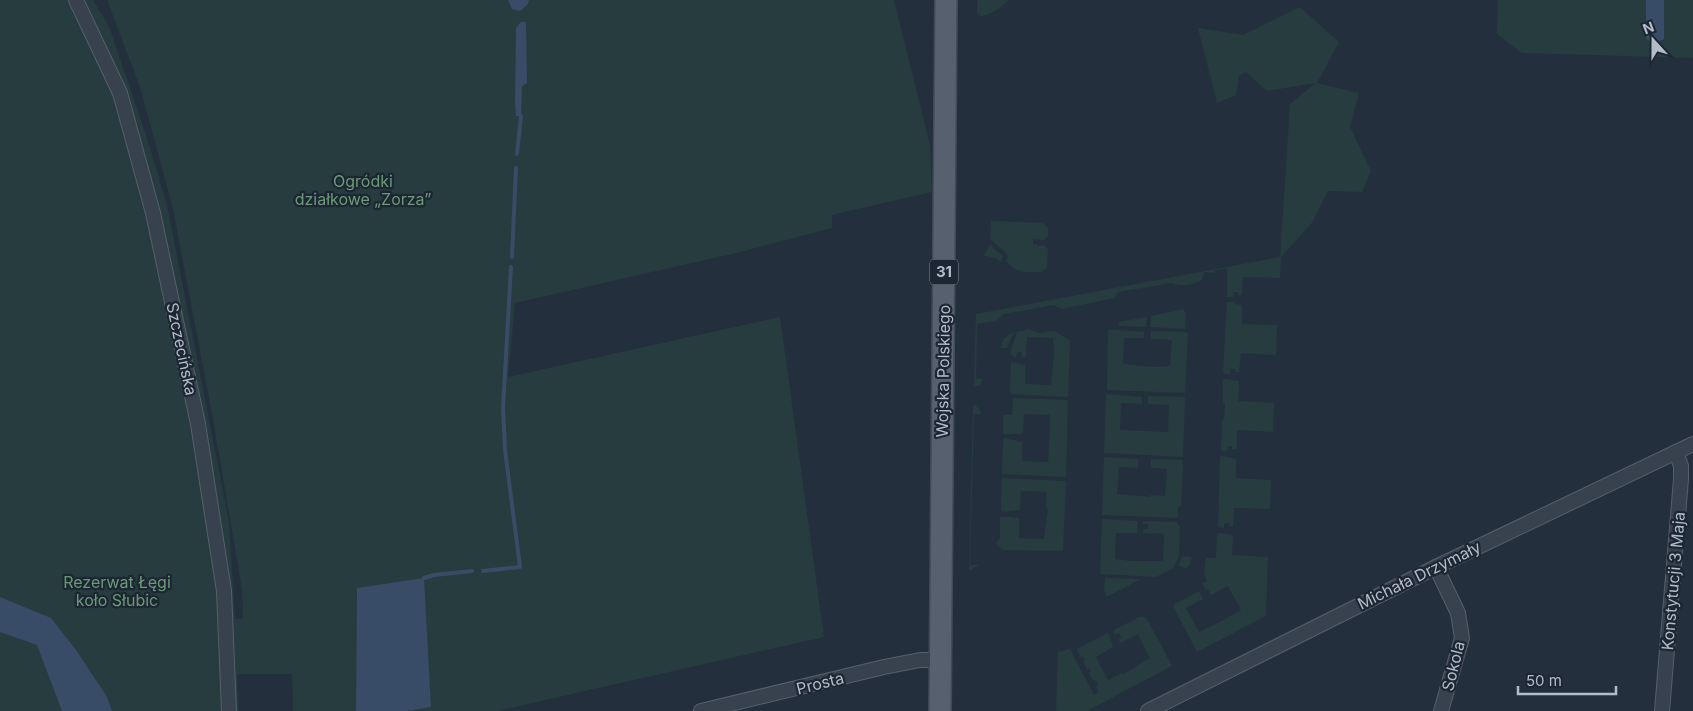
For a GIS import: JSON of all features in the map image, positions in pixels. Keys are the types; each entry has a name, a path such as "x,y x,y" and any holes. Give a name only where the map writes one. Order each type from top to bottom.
{"main road":[{"name":"Wojska Polskiego","path":"940,711 946,0"}],"street":[{"name":"Szczecińska","path":"76,0 120,93 153,213 198,424 223,581 229,711"},
{"name":"Michała Drzymały","path":"1148,711 1436,566 1693,444"},
{"name":"Konstytucji 3 Maja","path":"1662,711 1682,466 1676,452"},
{"name":"Sokola","path":"1436,566 1458,613 1462,638 1442,711"},
{"name":"Prosta","path":"700,711 884,667 920,660 940,660"}],"green space":[{"name":"Ogródki działkowe „Zorza”","path":"0,0 93,0 109,26 146,135 167,205 229,522 235,619 243,618 242,589 213,419 173,209 140,87 107,0 894,0 930,145 932,192 832,215 832,228 736,253 515,303 508,377 780,317 824,637 497,711 407,711 430,707 357,588 356,711 293,711 292,674 237,674 239,711 0,711"},
{"path":"977,0 1008,0 999,9 980,17 977,13"},
{"path":"1498,0 1693,0 1693,58 1522,53 1497,34"},
{"path":"1300,7 1339,42 1317,83 1359,93 1350,127 1371,171 1362,192 1328,191 1311,224 1281,257 1280,278 1243,277 1242,295 1234,292 1233,297 1227,297 1227,268 1215,270 1215,273 1204,272 1202,280 1191,284 1179,285 1171,283 1118,292 1114,298 1062,309 1054,305 1003,314 996,321 977,324 976,378 983,379 980,385 974,387 976,314 1280,257 1290,104 1316,83 1267,91 1246,72 1239,76 1236,95 1217,103 1198,28 1243,35"},
{"path":"991,221 1043,223 1048,228 1048,236 1044,240 1033,239 1033,244 1043,245 1048,248 1047,267 1042,272 1026,272 1010,265 1006,261 1008,255 990,239"},
{"path":"990,245 1003,256 1001,263 984,255"},
{"path":"1227,302 1235,302 1235,304 1242,305 1242,324 1277,325 1276,355 1241,353 1239,372 1236,372 1235,369 1230,369 1230,374 1223,372"},
{"path":"1183,309 1186,313 1185,329 1150,327 1151,316"},
{"path":"1147,317 1146,327 1119,326 1119,322"},
{"path":"1029,329 1039,333 1054,331 1070,340 1068,397 1011,394 1011,362 1025,365 1025,384 1051,385 1054,353 1053,338 1027,337 1026,357 1022,357 1022,352 1017,352 1016,358 1011,355 1011,349 1017,332"},
{"path":"1108,329 1144,332 1144,338 1124,338 1123,364 1155,367 1170,366 1172,340 1151,339 1151,331 1186,332 1188,334 1185,393 1107,390"},
{"path":"1014,332 1007,348 1000,348 1004,338"},
{"path":"1223,380 1239,381 1238,401 1274,403 1273,432 1237,430 1237,449 1232,449 1232,446 1228,446 1227,451 1221,450 1225,403 1223,403"},
{"path":"1106,394 1142,397 1142,404 1121,403 1120,430 1168,432 1169,405 1148,404 1148,396 1185,397 1183,457 1104,453"},
{"path":"1013,398 1068,400 1066,477 1002,474 1003,440 1005,438 1022,442 1022,461 1048,462 1050,415 1024,414 1023,434 1003,434 1003,415 1012,415"},
{"path":"973,405 979,408 981,414 974,415 970,565 979,565 969,571"},
{"path":"1104,457 1138,459 1138,468 1119,467 1117,494 1150,497 1150,495 1165,496 1167,469 1151,468 1151,459 1183,460 1181,507 1178,507 1178,518 1102,515"},
{"path":"1220,457 1236,459 1236,478 1271,480 1270,509 1234,508 1233,526 1229,526 1229,523 1224,523 1224,528 1218,527"},
{"path":"1002,478 1066,481 1063,551 1002,550 996,543 1000,538 1000,517 1019,518 1019,538 1044,539 1048,508 1046,507 1047,492 1021,491 1020,510 1002,512"},
{"path":"1102,519 1138,521 1137,533 1116,533 1115,559 1131,561 1163,561 1164,534 1143,533 1143,529 1148,529 1148,524 1142,524 1143,521 1177,522 1180,526 1179,556 1173,568 1156,577 1100,574"},
{"path":"1217,534 1233,535 1232,555 1268,557 1266,616 1197,652 1174,608 1174,604 1199,591 1203,599 1186,608 1199,632 1241,610 1228,586 1211,595 1202,583 1207,581 1204,574 1206,558 1216,558"},
{"path":"1183,556 1192,557 1186,569 1178,565"},
{"path":"1105,578 1141,579 1106,596 1104,590"},
{"path":"1139,617 1146,617 1172,666 1087,711 1056,711 1058,652 1070,649 1094,695 1099,692 1096,686 1098,684 1093,680 1089,673 1091,672 1089,668 1087,669 1083,661 1085,660 1083,656 1080,657 1077,649 1107,633 1109,634 1113,647 1096,657 1108,680 1123,674 1150,658 1138,634 1120,643 1119,639 1122,637 1119,633 1114,635 1113,632"}],"water":[{"path":"508,0 529,0 528,4 520,11 512,9"},
{"path":"1646,0 1664,0 1664,39 1658,42 1651,43 1646,38"},
{"path":"521,22 526,22 527,83 522,86 521,116 516,116 516,28"},
{"path":"424,578 431,707 407,711 356,711 357,588"},
{"path":"0,597 51,618 76,650 107,697 112,711 62,711 37,645 0,632"}],"waterway":[{"path":"517,154 521,116"},
{"path":"512,257 516,168"},
{"path":"483,571 520,567 505,450 503,408 511,267"},
{"path":"424,578 434,575 472,571"}],"park label":[{"name":"Rezerwat Łęgi koło Słubic","path":"117,591"}]}
